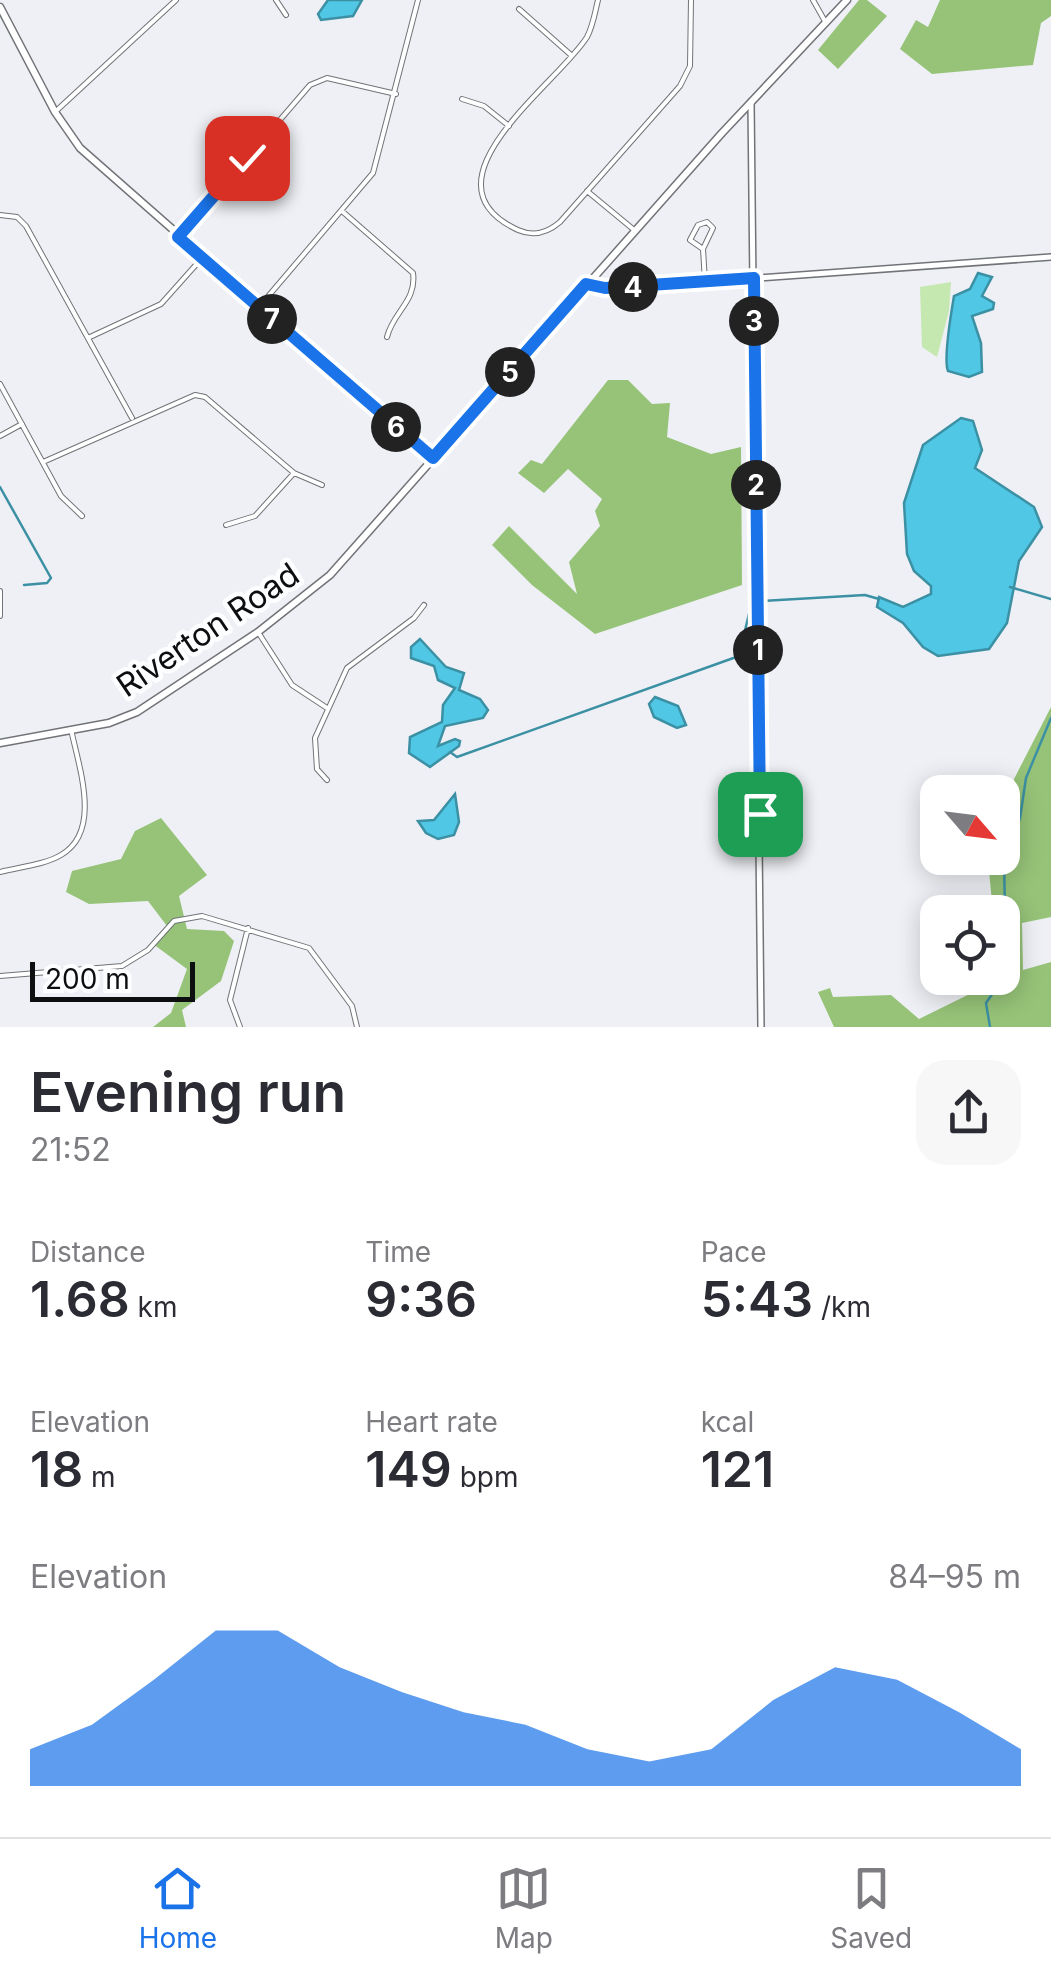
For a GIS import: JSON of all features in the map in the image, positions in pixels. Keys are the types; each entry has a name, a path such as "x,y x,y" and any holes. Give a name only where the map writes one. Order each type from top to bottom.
{"main road":[{"name":"Riverton Road","path":"0,743 137,712 258,632 330,575 586,284 846,0"},
{"path":"0,7 55,112 80,148 433,458"}],"street":[{"path":"55,112 176,0"},
{"path":"276,0 286,15"},
{"path":"258,307 343,212 381,157 418,0"},
{"path":"598,0 588,34 509,126 484,164 485,197 498,215 522,232 540,234 560,222 688,74 692,50 690,0"},
{"path":"813,0 826,22"},
{"path":"518,9 571,54"},
{"path":"178,237 310,85 327,78 396,94"},
{"path":"462,98 484,106 509,126"},
{"path":"751,102 761,1027"},
{"path":"586,191 634,231"},
{"path":"343,212 413,273 412,297 390,322 387,337"},
{"path":"0,215 17,216 26,226 133,420"},
{"path":"703,249 690,240 706,222 713,228 703,249 705,282"},
{"path":"586,284 605,288 1051,257"},
{"path":"88,338 161,304 202,258"},
{"path":"0,384 65,501 82,516"},
{"path":"43,462 183,398 201,396 294,473 322,485"},
{"path":"0,436 22,424"},
{"path":"226,525 255,516 294,473"},
{"path":"0,591 0,616"},
{"path":"327,780 316,770 315,738 348,668 414,618 424,604"},
{"path":"258,632 292,685 327,708"},
{"path":"0,872 54,858 79,836 85,812 71,729"},
{"path":"0,976 122,966 148,950 174,921 188,916 248,928 309,948 352,1006 358,1027"},
{"path":"240,1027 230,1000 248,928"}],"green space":[{"path":"859,0 867,0 887,16 838,69 818,50"},
{"path":"940,0 1051,0 1051,16 1041,23 1033,65 932,74 900,49 916,20 928,27"},
{"path":"951,282 949,311 937,357 922,347 920,287"},
{"path":"608,380 628,380 652,404 670,403 667,437 711,454 741,447 742,585 595,634 532,585 492,545 509,526 577,594 569,562 600,526 595,511 602,499 568,469 544,493 518,473 531,460 542,464"},
{"path":"1051,707 1051,917 1022,923 1023,970 1051,962 1051,1027 834,1027 818,992 830,988 833,997 891,995 919,1019 968,995 1020,995 1020,895 991,895 989,875 1020,875 1020,775 1016,775"},
{"path":"161,818 207,875 179,896 187,929 224,931 234,941 221,981 182,1010 186,1027 153,1027 171,1013 187,969 153,944 167,926 148,901 89,904 66,892 72,871 121,859 135,831"}],"water":[{"path":"328,0 362,0 353,16 321,20 318,14"},
{"path":"978,273 992,277 982,296 994,303 993,309 972,316 981,343 982,372 969,377 948,371 947,347 954,296 970,289"},
{"path":"961,418 973,421 982,450 975,468 1034,507 1042,527 1019,561 1007,623 989,649 938,656 923,647 903,623 877,607 879,597 903,607 931,594 931,586 914,571 907,554 904,503 923,445"},
{"path":"420,639 446,667 464,673 459,690 480,699 488,710 483,718 445,726 438,746 455,739 460,741 459,746 430,767 409,753 410,737 442,722 443,705 455,688 438,680 434,666 411,658 411,647"},
{"path":"655,697 678,706 686,725 677,728 654,717 649,704"},
{"path":"455,794 459,822 454,835 438,839 426,833 418,821 434,820"}],"waterway":[{"path":"0,487 51,578 47,583 24,585"},
{"path":"1010,587 1051,599"},
{"path":"761,601 865,595 879,599"},
{"path":"450,752 457,757 739,656 752,601"},
{"path":"990,1027 986,1003 1004,977 1006,962 1004,862 1020,818 1026,778 1051,718"}],"route":[{"path":"247,158 178,237 433,458 586,284 605,288 754,278 760,814"}]}
